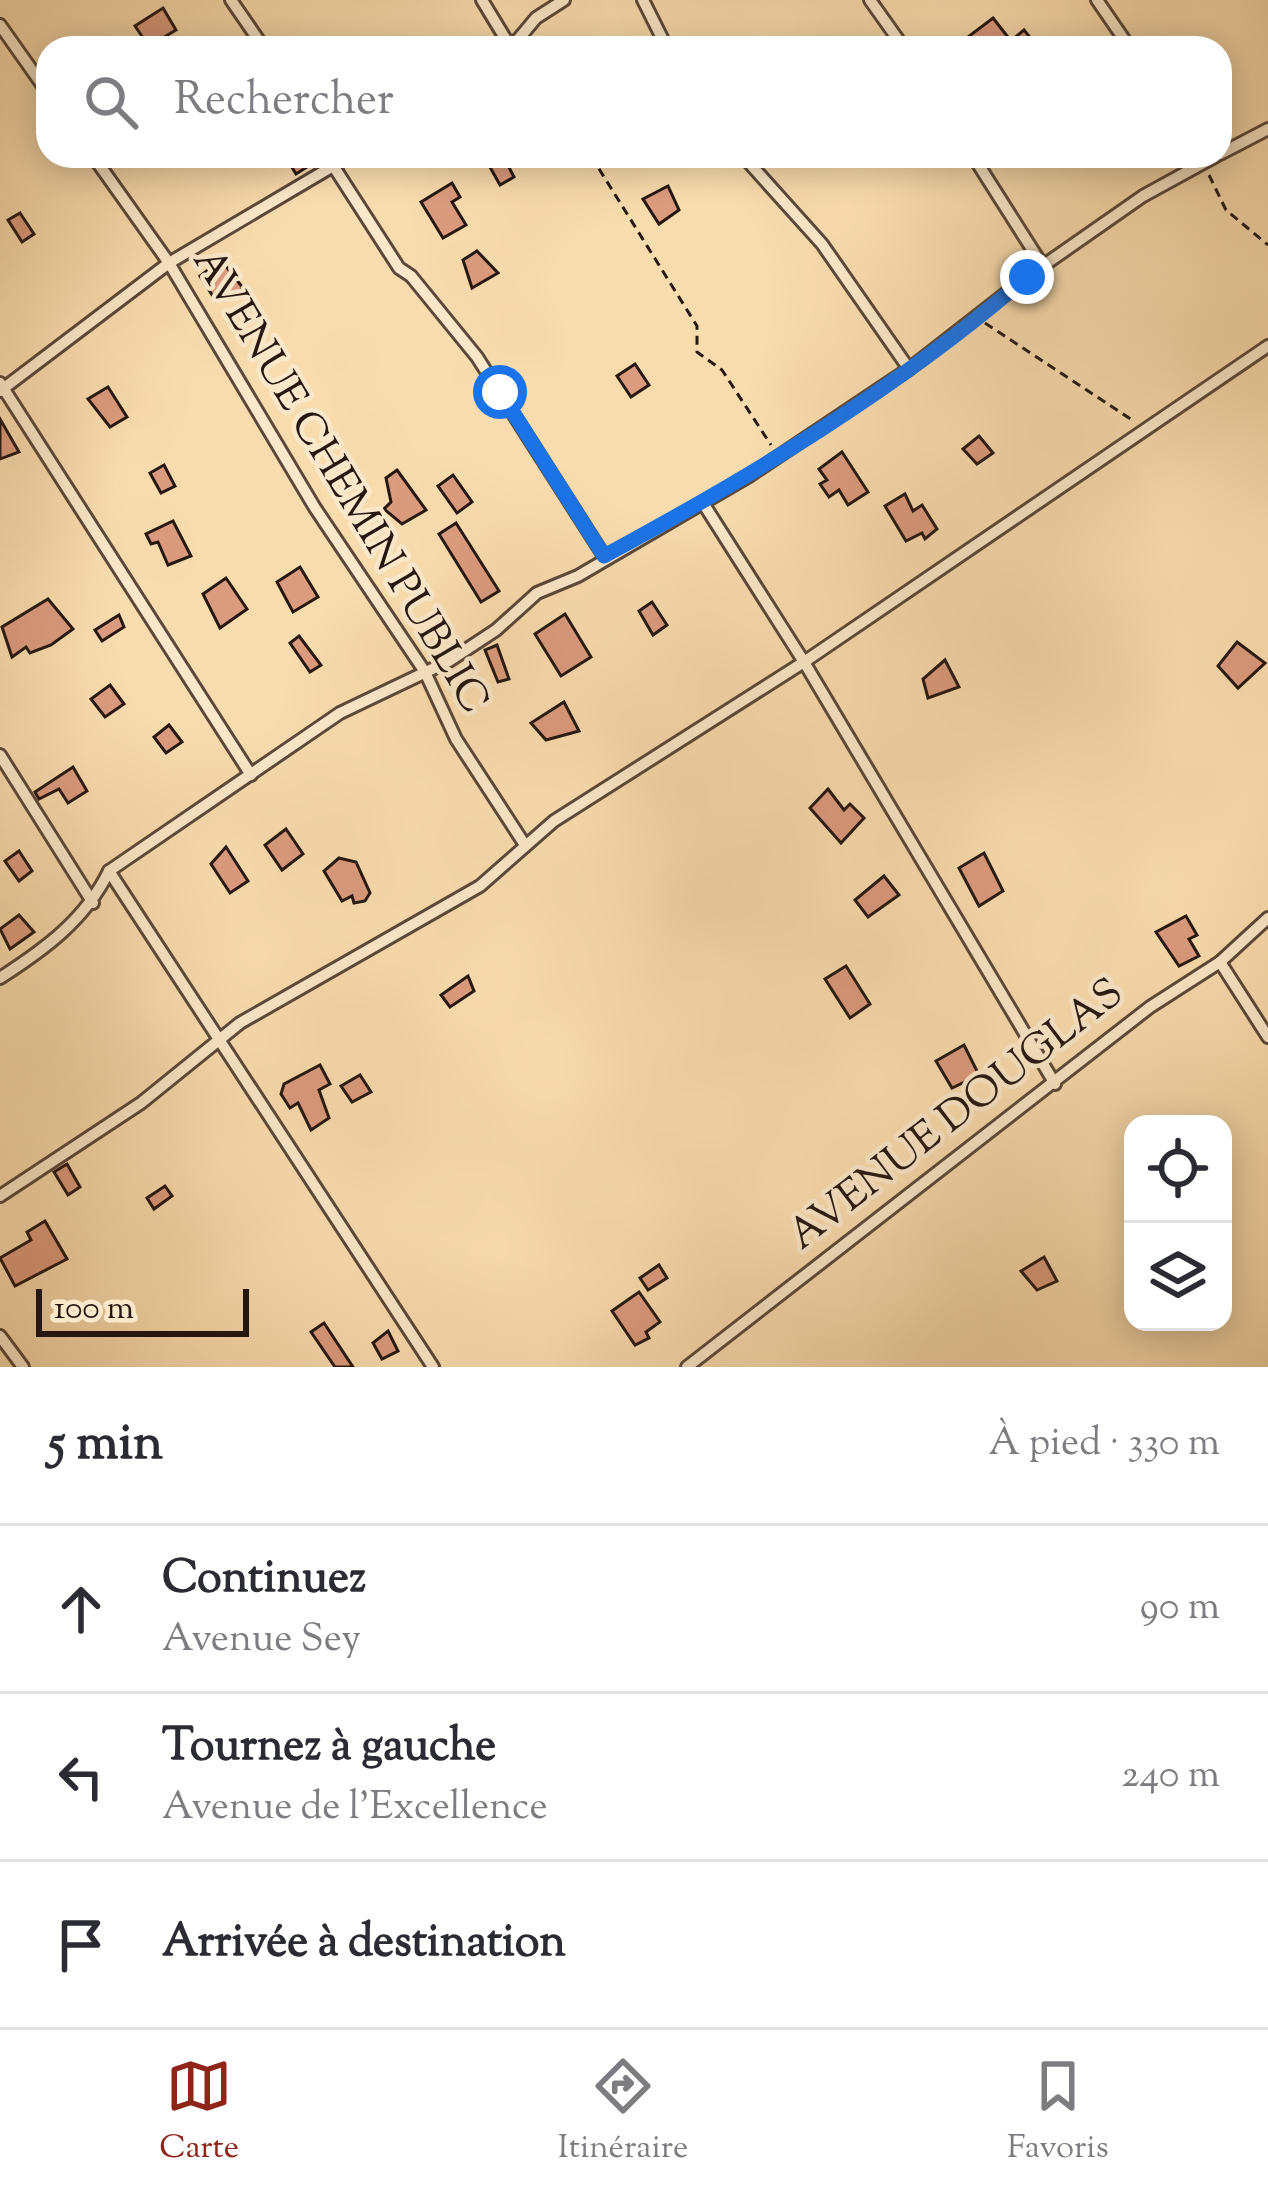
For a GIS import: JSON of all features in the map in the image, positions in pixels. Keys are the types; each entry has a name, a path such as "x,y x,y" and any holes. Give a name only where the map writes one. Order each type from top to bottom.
{"street":[{"path":"231,0 256,36"},
{"path":"482,0 504,36"},
{"path":"521,36 536,18 564,0"},
{"path":"643,0 662,36"},
{"path":"870,0 896,36"},
{"path":"1097,0 1122,36"},
{"path":"0,26 36,76"},
{"path":"1232,148 1268,129"},
{"name":"AVENUE CHEMIN PUBLIC","path":"102,168 169,263 315,508 425,672 456,739 525,844"},
{"path":"251,776 1,387 169,263 327,168"},
{"path":"344,168 399,268 412,276 477,357 604,556"},
{"path":"754,168 822,244 908,369"},
{"path":"981,168 1044,268"},
{"path":"0,978 43,950 93,903 109,871 340,713 425,672 496,630 537,592 578,576 604,556 778,457 1188,168"},
{"path":"0,1196 141,1103 219,1037 428,911 480,886 525,844 578,805 804,662 1268,346"},
{"path":"703,502 804,662 1054,1084"},
{"path":"0,755 93,903"},
{"path":"109,871 433,1367"},
{"name":"AVENUE DOUGLAS","path":"688,1367 1150,1007 1220,962 1268,918"},
{"path":"1220,962 1268,1036"},
{"path":"0,1336 23,1367"}],"path":[{"path":"598,168 697,326 697,352 722,370 778,457"},
{"path":"1205,168 1226,210 1268,244"},
{"path":"979,318 1146,429"}],"building":[{"path":"163,8 176,30 166,36 142,36 135,26"},
{"path":"993,18 1007,36 969,36"},
{"path":"490,168 509,168 514,177 500,185"},
{"path":"452,183 460,197 452,202 466,225 443,238 421,202"},
{"path":"668,186 679,210 659,224 643,199"},
{"path":"20,213 34,234 22,242 8,220"},
{"path":"477,251 498,273 472,288 463,260"},
{"path":"221,260 243,288 232,299 227,295 216,301 200,276"},
{"path":"635,364 649,385 631,397 617,376"},
{"path":"108,387 127,417 110,427 88,399"},
{"path":"0,419 19,452 0,459"},
{"path":"979,436 993,453 977,464 963,449"},
{"path":"842,452 868,492 848,505 839,490 829,497 820,484 827,480 819,469"},
{"path":"164,465 175,486 161,493 150,473"},
{"path":"397,470 426,510 402,524 384,509 391,502 386,478"},
{"path":"453,475 472,502 457,513 438,486"},
{"path":"905,494 913,511 922,505 937,529 925,539 922,533 906,541 885,506"},
{"path":"173,521 191,556 168,565 158,542 151,544 146,534"},
{"path":"456,523 499,591 481,602 439,534"},
{"path":"300,567 318,597 293,612 277,582"},
{"path":"226,578 247,609 220,628 203,594"},
{"path":"48,599 73,629 51,645 30,653 26,647 12,657 2,627"},
{"path":"652,602 667,625 653,635 639,611"},
{"path":"565,614 591,657 561,676 535,634"},
{"path":"119,615 124,627 102,641 95,630"},
{"path":"299,636 321,665 310,672 290,643"},
{"path":"1237,642 1265,663 1238,688 1218,666"},
{"path":"497,645 509,679 498,682 485,650"},
{"path":"945,660 959,687 928,698 923,679"},
{"path":"110,685 124,704 105,717 91,699"},
{"path":"564,702 579,731 546,740 531,723"},
{"path":"169,725 182,742 166,753 154,737"},
{"path":"73,767 87,791 68,803 59,789 39,799 35,792"},
{"path":"828,789 844,810 850,804 864,818 841,843 810,808"},
{"path":"286,829 303,854 282,870 265,845"},
{"path":"226,847 248,881 230,893 211,864"},
{"path":"19,851 32,871 19,881 5,861"},
{"path":"984,853 1003,891 979,906 959,868"},
{"path":"339,858 356,862 370,893 365,901 354,903 352,896 342,901 324,871"},
{"path":"884,876 899,895 868,917 855,900"},
{"path":"19,915 34,932 10,949 0,929"},
{"path":"1186,916 1197,935 1189,939 1199,956 1179,966 1156,932"},
{"path":"846,966 870,1004 850,1018 825,979"},
{"path":"468,976 474,991 450,1007 441,995"},
{"path":"964,1045 979,1075 952,1088 936,1061"},
{"path":"320,1065 330,1084 319,1090 329,1118 311,1130 298,1103 290,1108 281,1094 284,1084"},
{"path":"360,1075 371,1092 352,1102 341,1086"},
{"path":"67,1164 80,1187 68,1195 54,1172"},
{"path":"165,1186 172,1196 154,1209 147,1198"},
{"path":"45,1221 67,1259 15,1286 0,1258 31,1240 27,1232"},
{"path":"1044,1257 1057,1281 1037,1290 1021,1271"},
{"path":"659,1265 667,1278 648,1290 640,1278"},
{"path":"639,1292 660,1322 646,1332 649,1338 635,1345 612,1311"},
{"path":"324,1323 353,1367 335,1367 311,1332"},
{"path":"388,1331 398,1351 382,1359 373,1343"}],"route":[{"path":"500,392 604,556 749,476 908,369 1027,277"}]}
